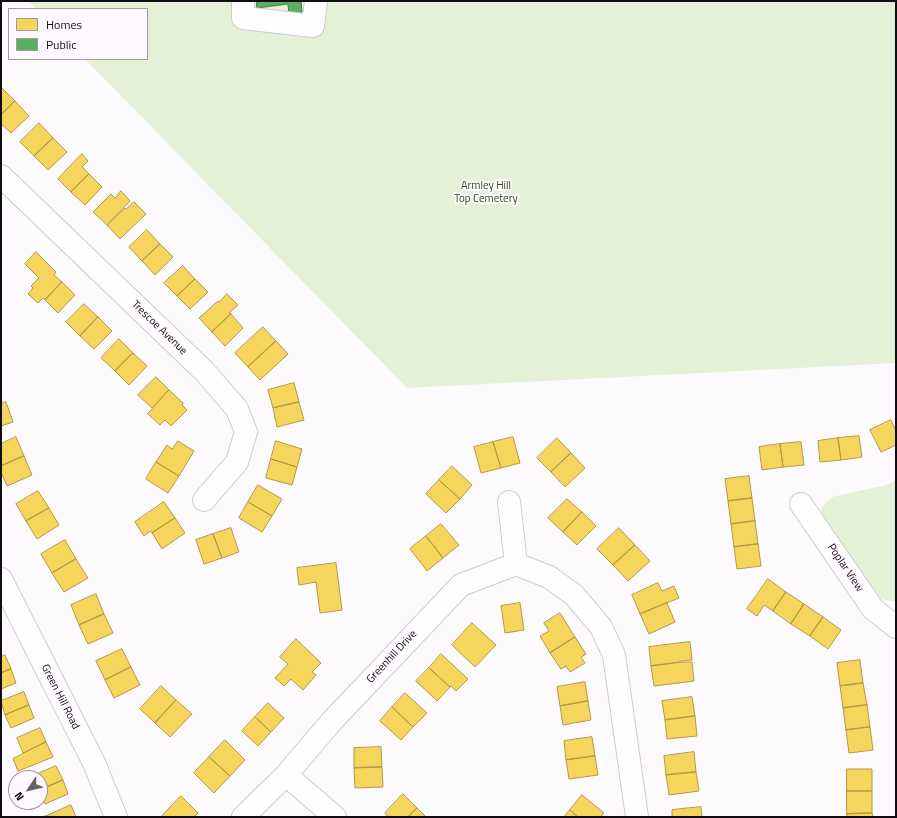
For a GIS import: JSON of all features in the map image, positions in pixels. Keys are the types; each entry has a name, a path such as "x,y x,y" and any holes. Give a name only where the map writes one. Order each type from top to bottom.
{"street":[{"path":"243,1 243,18 313,26 316,1"},
{"name":"Trescoe Avenue","path":"1,176 205,372 237,409 246,432 237,462 204,500"},
{"path":"509,502 516,564 549,577 574,595 601,627 614,655 637,817"},
{"name":"Poplar View","path":"801,504 873,609 896,627"},
{"name":"Greenhill Drive","path":"243,817 286,775 332,721 461,585 516,564"},
{"name":"Green Hill Road","path":"1,579 94,763 116,817"},
{"path":"286,775 335,817"}],"green space":[{"name":"Armley Hill Top Cemetery","path":"28,1 896,1 896,363 407,388 86,60 148,60 148,8 35,8"},
{"path":"896,480 896,601 890,601 884,600 874,594 823,518 821,510 832,497 886,485"}],"building: Homes":[{"path":"1,87 15,101 1,115"},
{"path":"15,101 29,116 11,133 1,124 1,115"},
{"path":"39,123 53,138 34,156 20,142"},
{"path":"53,138 67,152 48,170 34,156"},
{"path":"82,154 88,161 82,167 89,174 71,192 58,179"},
{"path":"89,174 102,187 85,205 71,192"},
{"path":"121,191 130,201 107,225 93,212 111,194 115,198"},
{"path":"134,202 146,214 120,239 107,225 125,208 126,209"},
{"path":"147,230 160,244 142,261 129,247"},
{"path":"160,244 173,257 155,275 142,261"},
{"path":"36,252 56,272 54,275 62,282 45,300 43,298 38,303 28,294 33,288 31,286 39,278 25,264"},
{"path":"183,266 195,279 177,296 164,283"},
{"path":"195,279 208,292 190,309 177,296"},
{"path":"62,282 75,295 58,313 45,300"},
{"path":"227,294 238,305 229,313 231,314 212,332 199,318"},
{"path":"84,304 98,317 80,336 66,322"},
{"path":"231,314 243,328 225,346 212,332"},
{"path":"98,317 112,331 94,349 80,336"},
{"path":"263,327 276,341 248,367 235,353"},
{"path":"119,339 133,353 115,371 101,358"},
{"path":"276,341 288,354 260,380 248,367"},
{"path":"133,353 147,366 129,385 115,371"},
{"path":"156,377 169,390 152,408 138,395"},
{"path":"294,383 299,402 273,408 268,390"},
{"path":"169,390 183,403 182,405 187,410 171,426 165,420 160,425 148,414"},
{"path":"6,402 13,422 1,426 1,404"},
{"path":"299,402 304,420 277,427 273,408"},
{"path":"891,420 896,431 896,445 881,452 870,430"},
{"path":"859,436 862,457 841,460 838,438"},
{"path":"16,437 24,456 1,466 1,444"},
{"path":"513,437 520,463 501,468 493,442"},
{"path":"557,438 571,453 551,472 537,458"},
{"path":"838,438 841,460 820,462 818,441"},
{"path":"178,441 194,451 179,476 156,462 167,445 172,449"},
{"path":"276,441 302,449 297,467 271,459"},
{"path":"493,442 501,468 481,473 474,447"},
{"path":"801,442 804,465 783,467 780,444"},
{"path":"780,444 783,467 762,470 759,447"},
{"path":"571,453 585,468 565,487 551,472"},
{"path":"24,456 32,475 7,486 1,472 1,466"},
{"path":"271,459 297,467 292,485 266,478"},
{"path":"156,462 179,476 168,493 146,479"},
{"path":"452,466 472,485 460,499 439,480"},
{"path":"749,476 752,498 728,501 725,479"},
{"path":"439,480 460,499 446,513 426,494"},
{"path":"258,485 282,499 272,516 248,502"},
{"path":"38,491 49,508 26,521 16,504"},
{"path":"752,498 755,521 731,524 728,501"},
{"path":"567,499 582,512 563,532 548,518"},
{"path":"164,502 175,518 152,533 150,531 144,536 135,522"},
{"path":"248,502 272,516 262,532 239,518"},
{"path":"49,508 59,525 37,539 26,521"},
{"path":"582,512 596,526 577,545 563,532"},
{"path":"175,518 185,533 162,549 152,533"},
{"path":"755,521 758,544 734,547 731,524"},
{"path":"441,524 459,545 443,558 426,536"},
{"path":"231,528 239,552 222,558 213,534"},
{"path":"619,528 635,545 613,565 597,549"},
{"path":"213,534 222,558 204,564 196,540"},
{"path":"426,536 443,558 427,571 410,549"},
{"path":"65,540 76,559 52,573 41,554"},
{"path":"758,544 761,566 737,569 734,547"},
{"path":"635,545 650,561 628,581 613,565"},
{"path":"76,559 88,578 64,592 52,573"},
{"path":"336,563 342,610 320,613 316,582 299,585 297,568"},
{"path":"768,579 786,592 773,611 764,605 757,616 747,609"},
{"path":"658,583 662,591 674,586 679,598 640,614 632,595"},
{"path":"786,592 804,604 791,624 773,611"},
{"path":"96,594 104,614 79,625 71,605"},
{"path":"520,603 524,630 505,633 501,606"},
{"path":"667,603 675,622 649,634 640,614"},
{"path":"804,604 823,617 810,636 791,624"},
{"path":"560,613 575,637 550,653 540,636 549,631 544,623"},
{"path":"104,614 113,633 88,644 79,625"},
{"path":"823,617 841,630 828,649 810,636"},
{"path":"472,623 496,645 475,667 452,645"},
{"path":"575,637 586,654 581,657 585,663 570,672 566,666 561,669 550,653"},
{"path":"296,639 321,663 312,672 316,675 303,690 291,679 284,686 275,678 288,664 280,657"},
{"path":"690,642 692,660 651,666 649,647"},
{"path":"122,649 131,667 105,680 96,661"},
{"path":"441,654 468,679 456,691 429,668"},
{"path":"5,655 11,669 1,673 1,657"},
{"path":"860,660 863,683 840,686 837,663"},
{"path":"692,662 694,681 654,686 651,666"},
{"path":"131,667 140,685 114,698 105,680"},
{"path":"429,668 450,687 437,701 416,681"},
{"path":"11,669 16,683 1,689 1,673"},
{"path":"585,682 588,701 560,706 557,687"},
{"path":"863,683 867,705 843,708 840,686"},
{"path":"161,686 176,700 155,723 140,709"},
{"path":"24,692 29,705 5,715 1,701"},
{"path":"405,693 427,713 413,727 392,707"},
{"path":"692,697 695,716 665,720 662,701"},
{"path":"176,700 192,714 170,737 155,723"},
{"path":"588,701 591,720 563,725 560,706"},
{"path":"268,703 284,718 271,732 255,717"},
{"path":"29,705 34,718 11,728 5,715"},
{"path":"867,705 870,727 846,730 843,708"},
{"path":"392,707 413,727 401,740 380,721"},
{"path":"695,716 697,736 667,739 665,720"},
{"path":"255,717 271,732 258,746 242,731"},
{"path":"870,727 873,750 849,753 846,730"},
{"path":"40,728 46,742 23,753 17,738"},
{"path":"592,737 595,756 566,760 564,741"},
{"path":"225,740 245,760 230,776 209,757"},
{"path":"46,742 53,757 20,770 18,770 13,759"},
{"path":"381,747 382,767 354,768 354,748"},
{"path":"694,752 696,772 666,775 664,756"},
{"path":"595,756 598,775 569,779 566,760"},
{"path":"209,757 230,776 214,793 194,773"},
{"path":"56,766 63,780 48,787 47,770"},
{"path":"382,767 383,787 355,788 354,768"},
{"path":"847,769 872,769 872,791 847,791"},
{"path":"696,772 699,791 669,795 666,775"},
{"path":"63,780 68,794 48,803 48,787"},
{"path":"847,791 872,791 872,813 847,814"},
{"path":"403,794 417,808 408,817 388,817 385,813"},
{"path":"582,795 604,813 600,817 578,817 570,810"},
{"path":"181,796 198,813 194,817 161,817"},
{"path":"71,805 76,817 42,817 48,815"},
{"path":"701,807 702,817 672,817 672,810"},
{"path":"417,808 426,817 408,817"},
{"path":"570,810 578,817 564,817"},
{"path":"872,813 873,817 847,817 847,814"}],"building: Public":[{"path":"257,1 301,1 302,12 289,14 288,4 257,8"}]}
